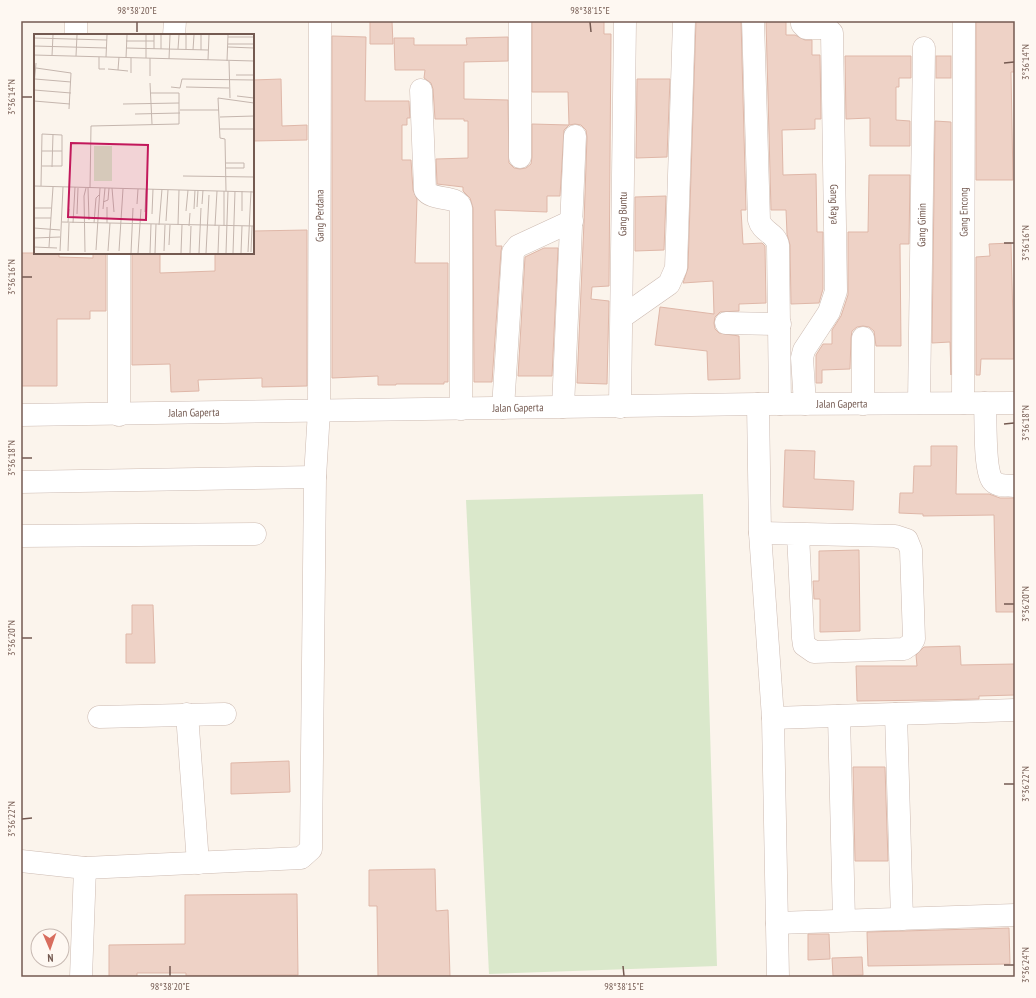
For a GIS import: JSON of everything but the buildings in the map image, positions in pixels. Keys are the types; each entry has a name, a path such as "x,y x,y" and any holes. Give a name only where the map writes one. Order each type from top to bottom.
{"street":[{"path":"76,21 76,34"},
{"path":"174,21 174,34"},
{"name":"Gang Perdana","path":"21,861 85,868 301,858 311,849 315,477 319,412 320,21"},
{"path":"520,21 520,157"},
{"name":"Gang Buntu","path":"620,406 626,21"},
{"path":"622,317 668,284 676,268 684,21"},
{"path":"753,21 758,216 760,225 777,241 780,324 780,404"},
{"name":"Gang Raya","path":"802,21 802,24 806,28 827,28 832,33 836,292 829,312 804,350 802,358 805,404"},
{"name":"Gang Encong","path":"963,403 964,21"},
{"name":"Gang Gimin","path":"919,403 924,48"},
{"path":"421,90 425,190 437,197 456,200 460,204 461,208 461,409"},
{"path":"563,407 575,136"},
{"path":"503,408 513,252 522,244 572,221"},
{"path":"119,254 119,415"},
{"path":"726,323 780,324"},
{"path":"863,338 863,404"},
{"path":"985,403 988,467 992,480 999,485 1015,486"},
{"name":"Jalan Gaperta","path":"21,415 119,415 758,404 1015,403"},
{"path":"758,404 760,533 773,718 778,977"},
{"path":"21,482 315,477"},
{"path":"760,533 895,536 907,540 911,550 914,639 911,644 904,649 814,652 804,645 798,534"},
{"path":"21,536 255,534"},
{"path":"773,718 1015,710"},
{"path":"187,714 198,863"},
{"path":"99,717 225,714"},
{"path":"896,714 902,919"},
{"path":"839,716 844,920"},
{"path":"81,977 85,868"},
{"path":"777,923 1015,916"}],"green space":[{"path":"703,494 717,966 489,974 466,500"}]}
